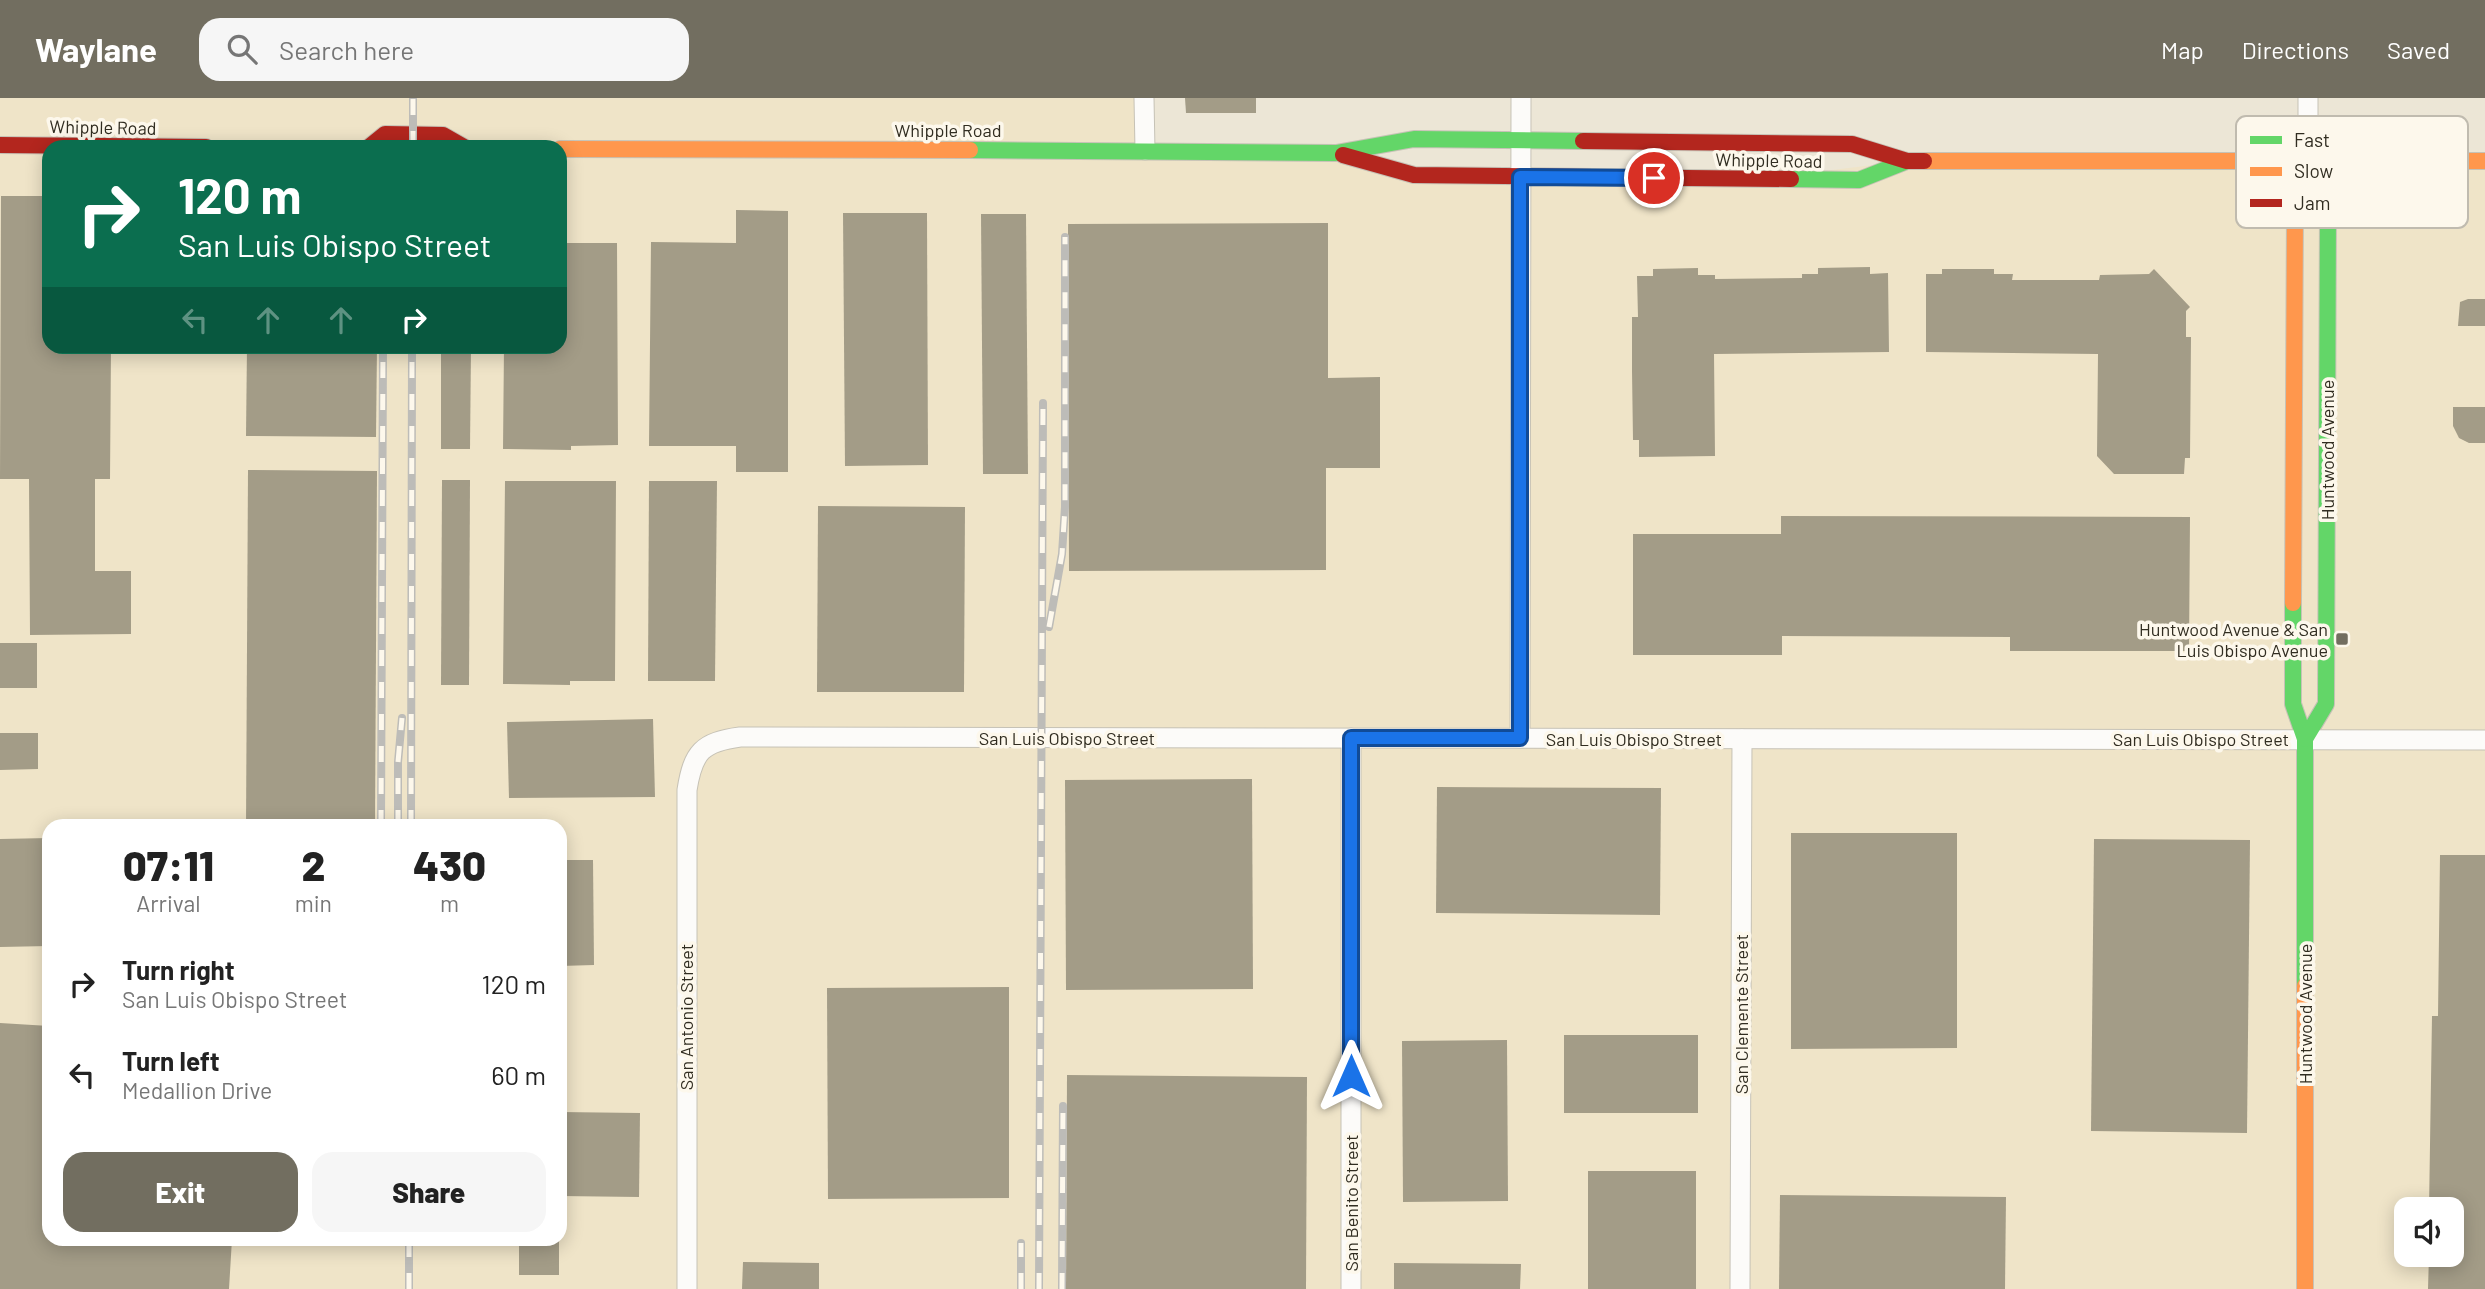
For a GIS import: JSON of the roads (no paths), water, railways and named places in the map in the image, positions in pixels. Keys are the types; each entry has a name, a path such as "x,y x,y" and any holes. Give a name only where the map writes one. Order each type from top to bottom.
{"main road":[{"path":"378,140 385,134 443,135 452,140"},
{"name":"Whipple Road","path":"567,149 1336,153 1414,139 1852,144 1907,161 2236,160"},
{"name":"Whipple Road","path":"0,145 42,145"},
{"name":"Whipple Road","path":"1336,153 1414,176 1859,180 1907,161"},
{"name":"Huntwood Avenue","path":"2295,228 2293,704 2305,739 2305,1289"},
{"name":"Huntwood Avenue","path":"2305,739 2326,704 2328,228"}],"street":[{"path":"1144,98 1144,150"},
{"path":"1520,738 1521,98"},
{"name":"Huntwood Avenue","path":"2308,98 2308,116"},
{"name":"San Luis Obispo Street","path":"702,749 719,740 740,737 2485,740"},
{"name":"San Benito Street","path":"1351,738 1351,1289"},
{"name":"San Clemente Street","path":"1740,1289 1742,739"},
{"name":"San Antonio Street","path":"687,1289 687,790 690,766 702,749"}],"railway":[{"path":"413,98 413,140"},
{"path":"1049,627 1062,554 1065,507 1065,237"},
{"path":"381,819 383,354"},
{"path":"411,819 412,354"},
{"path":"1039,1289 1043,403"},
{"path":"398,819 398,762 402,718"},
{"path":"1062,1289 1063,1106"},
{"path":"1021,1243 1021,1289"},
{"path":"409,1246 409,1289"}],"place":[{"name":"Huntwood Avenue & San Luis Obispo Avenue","path":"2342,639"}]}
